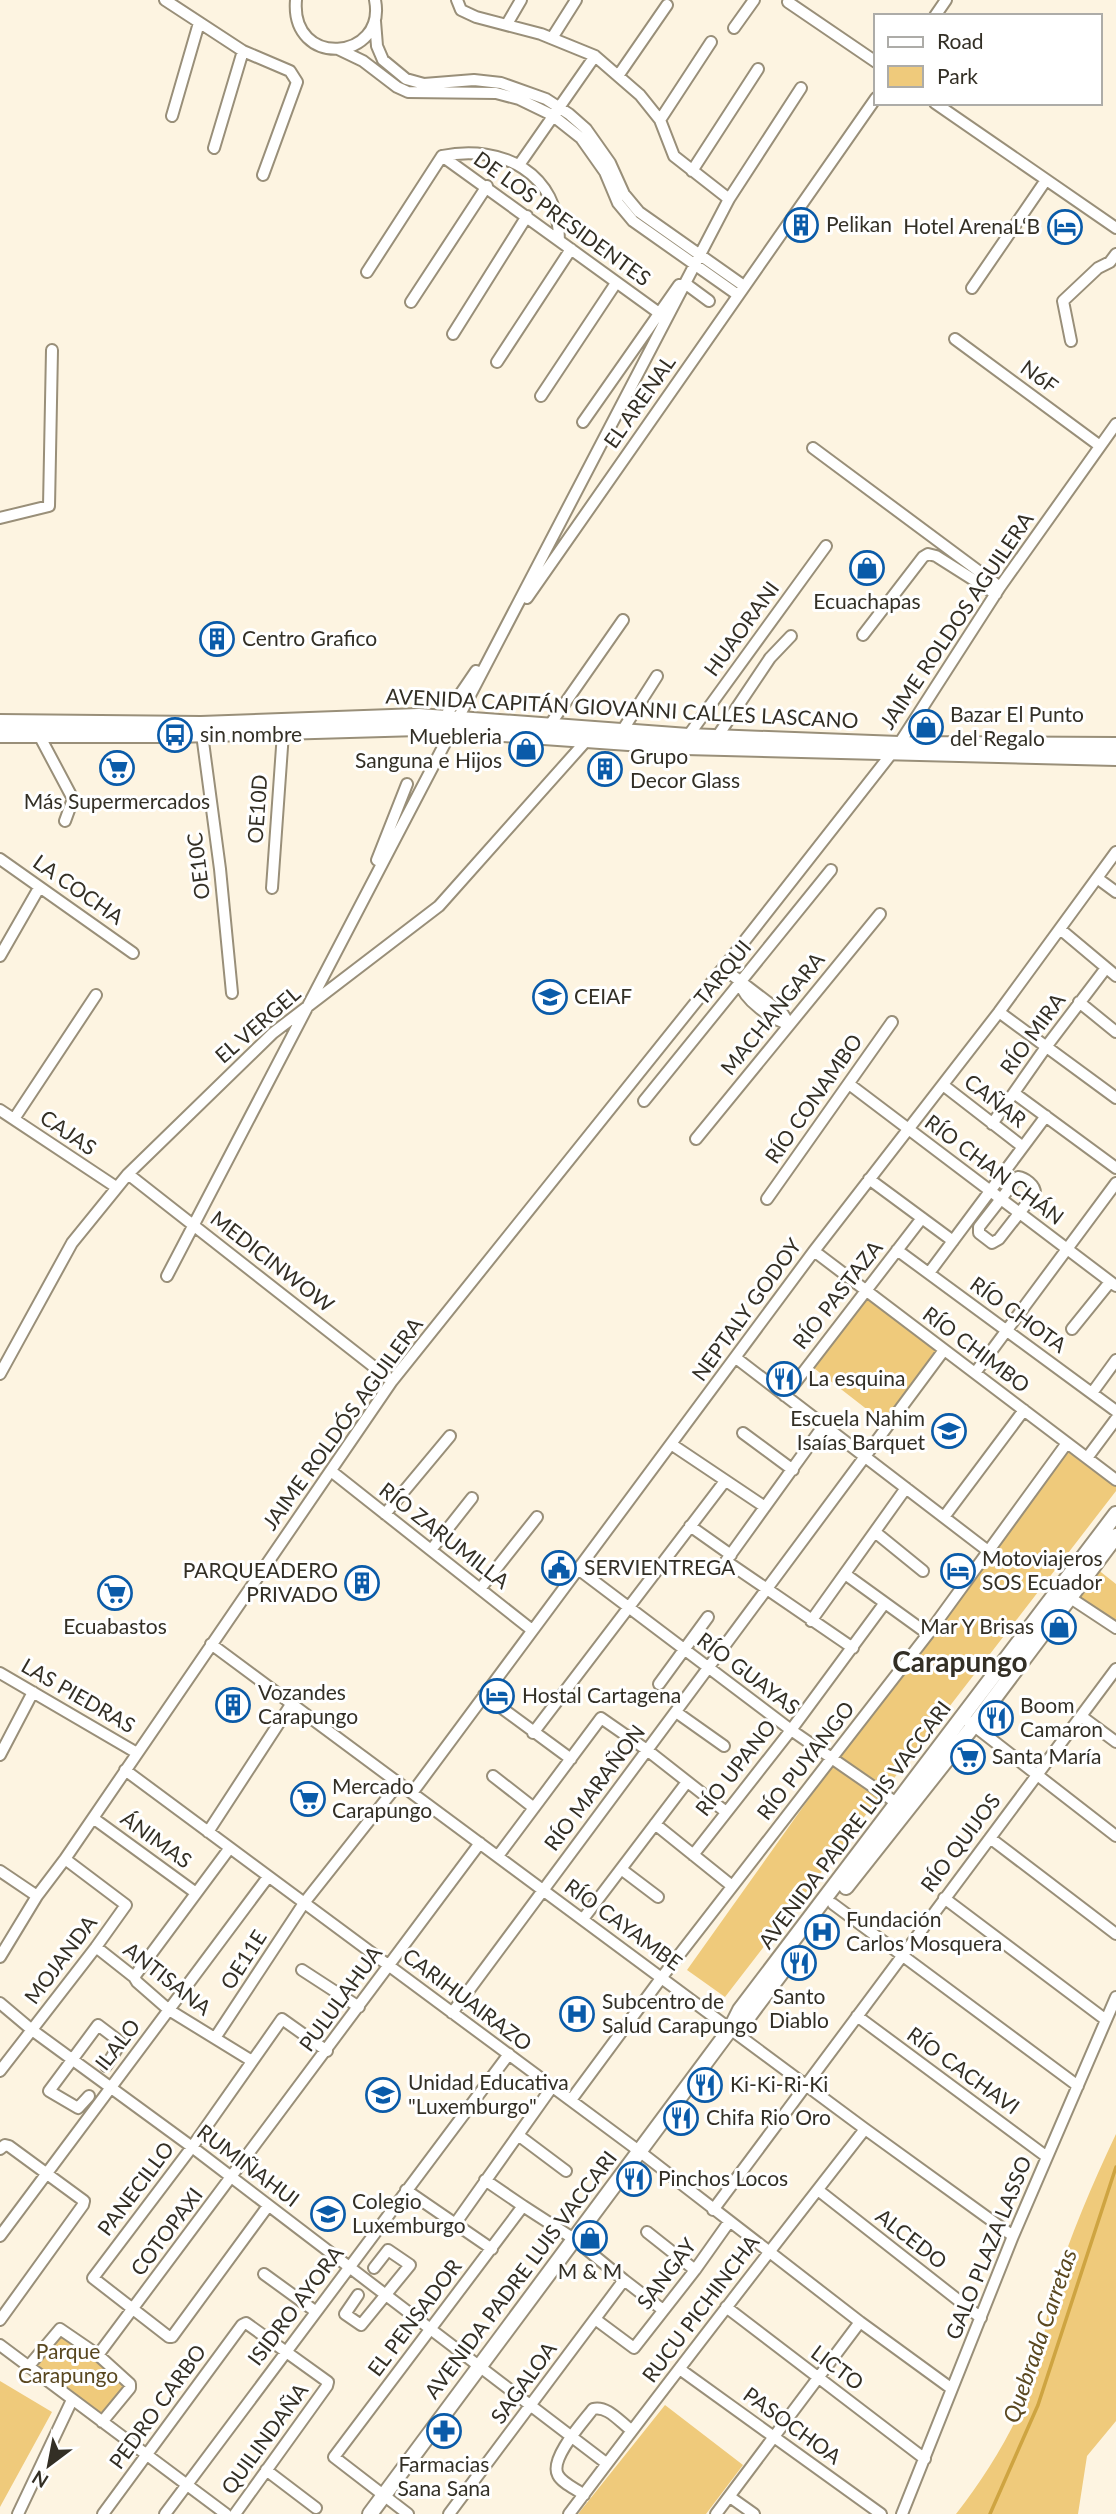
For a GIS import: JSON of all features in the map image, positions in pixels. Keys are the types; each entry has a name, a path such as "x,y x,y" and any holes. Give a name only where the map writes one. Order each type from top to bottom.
{"main road":[{"name":"AVENIDA CAPITÁN GIOVANNI CALLES LASCANO","path":"0,722 441,723 550,726 895,749 1116,758"},
{"name":"AVENIDA CAPITÁN GIOVANNI CALLES LASCANO","path":"0,735 283,733 441,723 586,741 685,747 895,749 1116,745"},
{"name":"AVENIDA PADRE LUIS VACCARI","path":"731,2028 748,2017 833,1904 1064,1594 1116,1514"},
{"name":"AVENIDA PADRE LUIS VACCARI","path":"1064,1594 1116,1536"},
{"name":"AVENIDA PADRE LUIS VACCARI","path":"370,2514 479,2365 568,2236 639,2151 731,2028 740,2010 898,1804 969,1721"}],"street":[{"path":"165,0 243,51 290,71 297,82 263,175"},
{"path":"284,0 295,6 298,24 304,35 314,43 363,61 408,92 433,94 466,85"},
{"path":"375,0 377,47 383,60 398,74 424,84 466,85 555,111 609,170 618,203 633,221 741,291"},
{"path":"457,0 461,10 476,17 552,38 595,56 640,95 660,120 674,156 729,199"},
{"path":"507,24 521,0"},
{"path":"552,38 576,0"},
{"path":"734,28 754,0"},
{"path":"788,2 874,61"},
{"path":"618,76 667,5"},
{"path":"338,50 351,47 366,37 375,21"},
{"path":"172,116 200,23"},
{"path":"660,120 711,43"},
{"path":"214,148 243,51"},
{"path":"519,164 595,56"},
{"path":"692,171 758,69"},
{"path":"167,1276 729,199 801,88"},
{"name":"EL ARENAL","path":"441,723 874,100"},
{"path":"938,105 1116,228"},
{"path":"367,272 442,156 461,152 481,152 519,164 546,190 559,223 559,240"},
{"name":"DE LOS PRESIDENTES","path":"442,156 659,313"},
{"path":"972,288 1046,180"},
{"path":"411,302 486,186"},
{"path":"453,334 527,216"},
{"path":"497,362 571,249"},
{"path":"1071,341 1063,301 1116,254"},
{"path":"541,396 616,283"},
{"path":"583,422 679,285 686,284 709,301"},
{"name":"N6F","path":"955,339 1100,446"},
{"path":"0,518 49,506 52,350"},
{"name":"JAIME ROLDOS AGUILERA","path":"723,968 895,749 998,591 1116,424"},
{"path":"814,448 998,591"},
{"name":"HUAORANI","path":"688,736 826,546"},
{"path":"863,635 928,554 998,591"},
{"path":"550,726 623,620"},
{"path":"717,737 770,658 791,636"},
{"path":"622,731 657,676"},
{"name":"OE10D","path":"272,888 283,733"},
{"name":"OE10C","path":"202,734 220,869 232,993"},
{"path":"39,735 73,799 65,821"},
{"name":"EL VERGEL","path":"0,1374 72,1243 128,1174 273,1033 439,906 586,741"},
{"path":"325,993 407,784"},
{"name":"NEPTALY GODOY","path":"412,1793 814,1251 910,1130 1116,852"},
{"name":"LA COCHA","path":"0,859 133,953"},
{"name":"TARQUI","path":"644,1101 831,870"},
{"path":"1097,878 1116,892"},
{"path":"0,956 39,888"},
{"name":"MACHANGARA","path":"696,1139 880,914"},
{"path":"1060,929 1116,976"},
{"path":"723,968 783,1014 789,1024"},
{"name":"JAIME ROLDÓS AGUILERA","path":"0,1957 5,1939 65,1859 392,1381 723,968"},
{"name":"RÍO MIRA","path":"992,1124 1106,968"},
{"path":"14,1119 96,995"},
{"path":"1079,1002 1112,1029 1116,1017"},
{"path":"999,1012 1116,1098"},
{"name":"RÍO CONAMBO","path":"767,1199 892,1022"},
{"name":"RÍO CHAN CHÁN","path":"849,1084 1113,1284"},
{"name":"CAÑAR","path":"943,1085 1023,1147"},
{"path":"1014,1093 1116,1168"},
{"name":"CAJAS","path":"0,1110 116,1187"},
{"path":"929,1273 1046,1116"},
{"name":"MEDICINWOW","path":"128,1174 392,1381"},
{"path":"1018,1177 1034,1187 1035,1192 1020,1213 999,1239 992,1243 978,1230 1018,1177"},
{"path":"869,1179 953,1241"},
{"path":"975,1374 1116,1184"},
{"name":"RÍO PASTAZA","path":"785,1396 922,1218"},
{"name":"RÍO CHOTA","path":"897,1250 1116,1410"},
{"name":"RÍO CHIMBO","path":"814,1251 1116,1479"},
{"path":"1072,1329 1113,1284"},
{"name":"RÍO MARAÑON","path":"452,2013 944,1350"},
{"path":"736,1358 988,1551"},
{"path":"1092,1393 1116,1360"},
{"path":"944,1517 1024,1410"},
{"path":"1087,1458 1116,1419"},
{"path":"728,1558 824,1425"},
{"path":"743,1433 793,1469"},
{"path":"385,1514 450,1436"},
{"name":"RÍO PUYANGO","path":"571,2100 662,1977 928,1634 1067,1443"},
{"path":"671,1444 765,1507"},
{"name":"RÍO ZARUMILLA","path":"331,1471 532,1630"},
{"path":"533,1733 725,1481"},
{"path":"811,1621 906,1488"},
{"path":"430,1550 472,1498"},
{"path":"480,1589 537,1517"},
{"path":"690,1526 766,1589 853,1648"},
{"path":"875,1532 923,1571"},
{"name":"RÍO GUAYAS","path":"578,1569 791,1730 898,1804"},
{"path":"845,1574 928,1634"},
{"path":"1064,1594 1116,1628"},
{"name":"RÍO UPANO","path":"693,1855 791,1730 884,1604"},
{"path":"659,1684 708,1617"},
{"name":"RÍO CAYAMBE","path":"211,1644 1013,2236"},
{"name":"RÍO QUIJOS","path":"713,2210 1116,1669"},
{"name":"LAS PIEDRAS","path":"0,1673 137,1753"},
{"path":"0,1755 33,1692"},
{"path":"484,1695 571,1759"},
{"path":"208,1832 292,1703"},
{"path":"676,1712 724,1746"},
{"path":"1081,1716 1116,1742"},
{"path":"498,1856 601,1718 648,1750 726,1812"},
{"path":"969,1721 1116,1836"},
{"name":"CARIHUAIRAZO","path":"125,1770 571,2100 713,2210 770,2250 860,2322 953,2389"},
{"path":"493,1776 534,1808"},
{"path":"583,1919 687,1782"},
{"name":"OE11E","path":"215,2038 304,1903 398,1783"},
{"name":"ÁNIMAS","path":"93,1818 196,1893"},
{"path":"654,1824 732,1886"},
{"path":"990,1838 1116,1934"},
{"name":"PULULAHUA","path":"232,2178 480,1843"},
{"path":"134,1977 229,1849"},
{"name":"MOJANDA","path":"0,2071 126,1905 65,1859"},
{"path":"621,1868 658,1897"},
{"path":"0,1871 37,1896"},
{"name":"ILALO","path":"0,2236 268,1877"},
{"path":"944,1898 1106,2020"},
{"path":"833,1904 1078,2086"},
{"name":"ANTISANA","path":"96,1947 134,1977 169,2010 252,2061"},
{"path":"302,1970 359,2007"},
{"name":"GALO PLAZA LASSO","path":"902,2514 1013,2236 1116,1997"},
{"name":"RUMIÑAHUI","path":"0,2003 32,2030 192,2147 606,2463"},
{"name":"RÍO CACHAVI","path":"857,2016 1047,2157"},
{"name":"PANECILLO","path":"132,2309 93,2278 192,2147 282,2019 327,2051"},
{"path":"89,2096 78,2108 49,2091 98,2025 120,2044 106,2066"},
{"name":"ISIDRO AYORA","path":"166,2514 509,2054"},
{"path":"455,2224 552,2087"},
{"name":"RUCU PICHINCHA","path":"569,2514 865,2129"},
{"path":"518,2136 566,2171"},
{"path":"0,2320 84,2201 48,2173 3,2147"},
{"name":"COTOPAXI","path":"98,2355 232,2178"},
{"path":"485,2180 568,2236 663,2310"},
{"path":"406,2190 492,2249"},
{"name":"ALCEDO","path":"818,2190 981,2318"},
{"path":"132,2309 172,2337 268,2206"},
{"name":"EL PENSADOR","path":"384,2496 334,2457 523,2206"},
{"name":"SANGAY","path":"595,2319 634,2348 729,2222"},
{"path":"647,2232 695,2270"},
{"path":"358,2295 345,2314 359,2325 364,2324 410,2264 388,2250 374,2268"},
{"path":"264,2274 315,2311"},
{"name":"SAGALOA","path":"449,2514 532,2406 595,2319 621,2277"},
{"name":"LICTO","path":"726,2307 925,2459"},
{"path":"716,2514 776,2438 816,2377 860,2322"},
{"name":"PEDRO CARBO","path":"103,2514 244,2323 286,2351"},
{"path":"28,2367 60,2329 98,2355 130,2384 130,2388 102,2422"},
{"path":"0,2345 226,2514"},
{"name":"QUILINDAÑA","path":"235,2514 327,2386 328,2382 286,2351"},
{"name":"PASOCHOA","path":"681,2370 881,2514"},
{"path":"18,2514 72,2400"},
{"path":"584,2495 558,2477 555,2468 572,2436 593,2409 604,2409 631,2430"},
{"path":"266,2470 316,2508"},
{"path":"384,2496 408,2514"},
{"path":"730,2497 754,2514"}],"green space":[{"path":"864,1293 940,1349 887,1425 810,1365"},
{"path":"1061,1444 1116,1485 1116,1491 725,1997 687,1970"},
{"path":"1097,1569 1116,1584 1116,1623 1077,1596"},
{"path":"1116,2134 1116,2421 1087,2456 1078,2514 956,2514 993,2460 1024,2401 1039,2360 1049,2305 1058,2276 1080,2214"},
{"name":"Parque Carapungo","path":"59,2331 128,2384 103,2417 33,2365"},
{"path":"0,2381 52,2412 0,2507"},
{"path":"665,2405 743,2465 706,2514 578,2514"}],"waterway":[{"name":"Quebrada Carretas","path":"990,2514 1038,2405 1116,2167"}],"place":[{"name":"Pelikan","path":"801,225"},
{"name":"Hotel ArenaL‘B","path":"1065,227"},
{"name":"Ecuachapas","path":"867,568"},
{"name":"Centro Grafico","path":"217,639"},
{"name":"Bazar El Punto del Regalo","path":"926,727"},
{"name":"sin nombre","path":"175,735"},
{"name":"Muebleria Sanguna e Hijos","path":"526,749"},
{"name":"Más Supermercados","path":"117,768"},
{"name":"Grupo Decor Glass","path":"605,769"},
{"name":"CEIAF","path":"550,997"},
{"name":"La esquina","path":"784,1379"},
{"name":"Escuela Nahim Isaías Barquet","path":"949,1431"},
{"name":"SERVIENTREGA","path":"559,1568"},
{"name":"Motoviajeros SOS Ecuador","path":"958,1571"},
{"name":"PARQUEADERO PRIVADO","path":"362,1583"},
{"name":"Ecuabastos","path":"115,1593"},
{"name":"Mar Y Brisas","path":"1059,1627"},
{"name":"Hostal Cartagena","path":"497,1696"},
{"name":"Vozandes Carapungo","path":"233,1705"},
{"name":"Boom Camaron","path":"996,1718"},
{"name":"Santa María","path":"968,1757"},
{"name":"Mercado Carapungo","path":"308,1799"},
{"name":"Fundación Carlos Mosquera","path":"822,1932"},
{"name":"Santo Diablo","path":"799,1963"},
{"name":"Subcentro de Salud Carapungo","path":"577,2014"},
{"name":"Ki-Ki-Ri-Ki","path":"705,2085"},
{"name":"Unidad Educativa \"Luxemburgo\"","path":"383,2095"},
{"name":"Chifa Rio Oro","path":"681,2118"},
{"name":"Pinchos Locos","path":"634,2179"},
{"name":"Colegio Luxemburgo","path":"328,2214"},
{"name":"M & M","path":"590,2238"},
{"name":"Farmacias Sana Sana","path":"444,2431"}],"district":[{"name":"Carapungo","path":"960,1662"}]}
